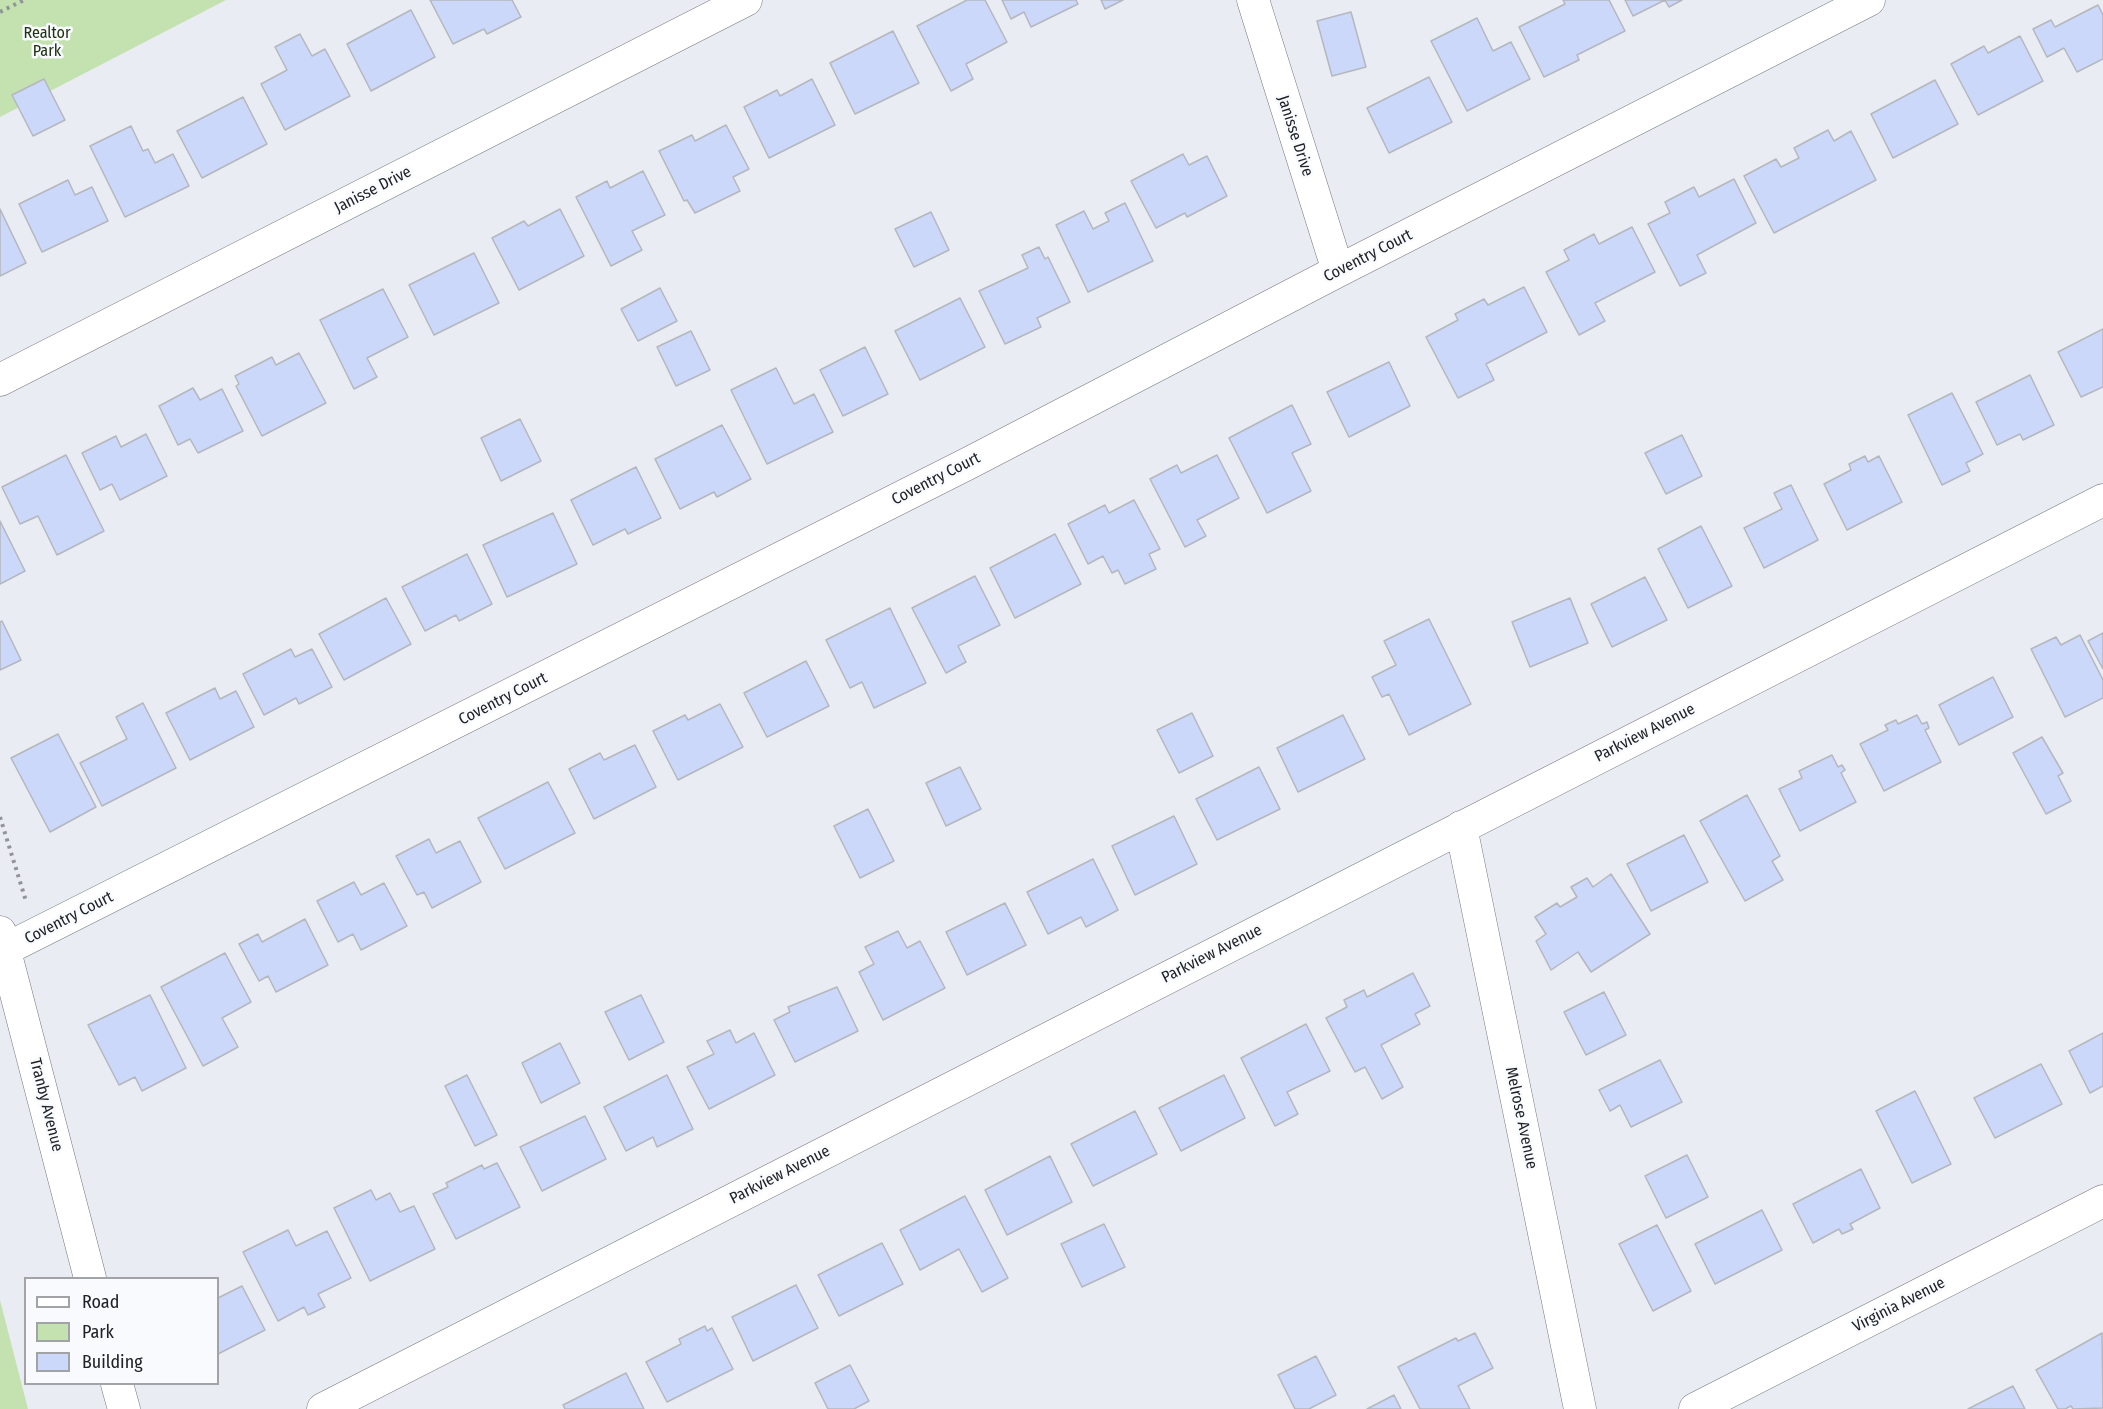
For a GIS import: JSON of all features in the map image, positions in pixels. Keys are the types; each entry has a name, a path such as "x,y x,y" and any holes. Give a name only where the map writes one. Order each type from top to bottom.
{"street":[{"name":"Janisse Drive","path":"0,380 746,0"},
{"name":"Janisse Drive","path":"1252,0 1338,271"},
{"name":"Coventry Court","path":"2,944 969,463 1338,271 1869,0"},
{"name":"Parkview Avenue","path":"323,1409 2103,500"},
{"name":"Melrose Avenue","path":"1461,827 1580,1409"},
{"name":"Tranby Avenue","path":"2,944 90,1277"},
{"name":"Virginia Avenue","path":"1695,1409 2103,1201"},
{"path":"118,1385 124,1409"}],"path":[{"path":"0,12 24,0"},
{"path":"0,817 20,882"}],"green space":[{"name":"Realtor Park","path":"0,0 226,0 0,117"},
{"path":"0,1300 28,1409 0,1409"}],"building":[{"path":"430,0 512,0 521,17 487,34 484,29 453,44"},
{"path":"967,0 985,0 1007,42 966,64 973,79 951,91 917,26"},
{"path":"1002,0 1076,0 1078,4 1031,27 1024,12 1011,19"},
{"path":"1101,0 1123,0 1105,9"},
{"path":"1563,0 1609,0 1625,31 1577,55 1579,60 1544,77 1519,27 1565,4"},
{"path":"1625,0 1665,0 1633,16"},
{"path":"1665,0 1682,0 1669,7"},
{"path":"2098,5 2103,15 2103,59 2077,72 2064,48 2047,57 2033,29 2051,20 2055,27"},
{"path":"411,10 435,57 371,91 347,44"},
{"path":"1351,12 1366,67 1332,76 1317,21"},
{"path":"1477,18 1493,51 1511,42 1530,79 1467,111 1431,41"},
{"path":"893,31 919,83 855,114 830,63"},
{"path":"300,34 312,56 325,49 350,96 285,130 261,84 287,70 275,47"},
{"path":"2020,36 2043,81 1978,115 1951,64 1984,46 1988,53"},
{"path":"1429,77 1452,122 1389,153 1367,108"},
{"path":"44,79 65,120 33,136 12,95"},
{"path":"812,79 835,125 769,158 744,107 777,90 780,96"},
{"path":"1935,80 1958,124 1893,158 1871,114"},
{"path":"243,97 267,144 202,178 177,131"},
{"path":"726,125 749,169 733,177 740,191 695,213 687,200 684,201 659,151 692,135 695,141"},
{"path":"131,126 143,151 148,149 155,163 173,154 189,186 125,217 90,146"},
{"path":"1828,130 1834,141 1851,131 1876,180 1774,233 1744,176 1776,159 1781,167 1799,158 1794,148"},
{"path":"1183,154 1189,165 1207,156 1227,196 1187,217 1185,213 1156,228 1131,181"},
{"path":"643,171 665,215 632,231 642,250 611,266 576,197 607,181 610,188"},
{"path":"1734,179 1756,223 1697,255 1706,273 1680,286 1648,224 1670,213 1665,202 1694,187 1699,197"},
{"path":"68,180 75,195 92,187 108,221 42,252 19,204"},
{"path":"1125,203 1153,261 1088,292 1056,225 1084,211 1093,229 1109,221 1105,213"},
{"path":"0,209 26,263 0,276"},
{"path":"560,209 584,256 519,290 492,238 524,221 528,226"},
{"path":"931,212 949,250 914,267 895,229"},
{"path":"1632,227 1655,272 1595,303 1605,321 1579,335 1546,272 1569,260 1564,250 1594,234 1599,244"},
{"path":"1039,247 1045,259 1048,257 1070,302 1037,318 1041,327 1005,344 979,291 1028,268 1022,255"},
{"path":"474,253 499,303 434,335 409,285"},
{"path":"1524,287 1547,332 1486,364 1494,380 1458,398 1426,337 1458,320 1455,314 1484,299 1488,305"},
{"path":"660,288 677,321 638,341 621,309"},
{"path":"383,289 408,337 367,358 377,377 354,389 320,320"},
{"path":"960,298 985,347 920,380 895,331"},
{"path":"2103,329 2103,387 2081,397 2058,352"},
{"path":"691,331 710,370 676,386 657,347"},
{"path":"865,347 888,394 843,416 820,370"},
{"path":"299,353 326,403 262,436 236,386 239,384 235,376 272,357 276,365"},
{"path":"1389,362 1410,406 1349,437 1327,392"},
{"path":"776,368 794,404 814,394 833,432 767,464 731,390"},
{"path":"2030,375 2054,425 2023,440 2020,434 1997,445 1976,402"},
{"path":"193,388 200,400 222,389 243,431 198,453 190,439 178,445 159,406"},
{"path":"1952,393 1983,454 1966,463 1970,471 1942,485 1908,415"},
{"path":"1292,405 1311,444 1292,453 1311,491 1267,513 1229,438"},
{"path":"520,419 541,461 501,481 481,438"},
{"path":"722,425 751,479 717,497 714,492 680,509 655,459"},
{"path":"146,434 167,476 120,500 112,484 100,490 82,453 116,436 121,447"},
{"path":"1682,435 1702,476 1666,494 1645,453"},
{"path":"66,455 104,531 57,555 38,516 20,524 2,487"},
{"path":"1217,455 1239,498 1197,520 1206,536 1185,547 1150,479 1177,465 1181,473"},
{"path":"1865,456 1868,462 1879,456 1902,502 1847,530 1824,484 1851,470 1849,464"},
{"path":"636,467 661,518 628,534 625,529 593,545 571,500"},
{"path":"1791,485 1818,540 1764,568 1744,528 1782,509 1774,493"},
{"path":"1134,500 1160,549 1149,554 1156,569 1125,584 1118,570 1112,573 1103,556 1088,564 1068,524 1105,505 1109,513"},
{"path":"553,513 577,564 507,597 483,545"},
{"path":"0,521 25,571 0,584"},
{"path":"1701,526 1732,586 1688,608 1658,549"},
{"path":"1055,534 1081,584 1015,618 990,568"},
{"path":"467,554 492,604 459,621 456,615 425,631 402,587"},
{"path":"975,576 1000,625 958,646 966,662 946,673 912,608"},
{"path":"1645,577 1667,620 1612,647 1591,604"},
{"path":"386,598 411,644 344,680 319,634"},
{"path":"1570,598 1588,643 1530,667 1512,622"},
{"path":"890,608 926,683 874,708 862,682 850,688 826,640"},
{"path":"1429,619 1471,704 1409,735 1389,694 1382,697 1372,677 1396,665 1384,641"},
{"path":"2,621 21,660 0,670 0,622"},
{"path":"2103,633 2103,669 2088,641"},
{"path":"2080,635 2103,680 2103,698 2065,717 2031,649 2056,637 2061,645"},
{"path":"291,649 295,657 312,649 332,687 299,704 296,698 264,715 243,674"},
{"path":"806,661 829,706 767,737 744,693"},
{"path":"1993,677 2013,717 1959,745 1939,705"},
{"path":"215,688 220,699 236,691 254,727 190,760 166,713"},
{"path":"143,703 176,768 102,806 80,763 127,739 116,717"},
{"path":"720,704 743,747 678,780 653,731 685,715 688,720"},
{"path":"1192,713 1213,756 1179,773 1157,730"},
{"path":"1343,715 1365,759 1298,792 1277,748"},
{"path":"1917,715 1922,724 1927,722 1929,728 1925,730 1941,762 1884,791 1860,744 1888,730 1885,725 1896,720 1898,724"},
{"path":"58,734 96,807 50,832 11,758"},
{"path":"2042,737 2063,773 2058,776 2071,801 2046,814 2013,753"},
{"path":"635,745 656,787 594,819 569,769 600,753 604,760"},
{"path":"1832,755 1838,767 1842,765 1845,770 1841,773 1856,802 1800,831 1779,789 1802,778 1799,771"},
{"path":"960,767 981,809 946,826 926,783"},
{"path":"1259,767 1280,809 1217,840 1196,799"},
{"path":"548,782 575,833 505,869 478,818"},
{"path":"1747,795 1780,856 1772,861 1783,880 1745,901 1700,821"},
{"path":"868,809 894,861 860,878 834,826"},
{"path":"1174,816 1197,864 1135,895 1112,846"},
{"path":"1684,835 1708,882 1651,911 1627,864"},
{"path":"429,839 436,853 460,841 481,882 432,908 424,892 417,895 396,856"},
{"path":"1093,859 1118,910 1086,927 1081,917 1048,934 1027,892"},
{"path":"1611,874 1650,934 1591,972 1578,952 1551,970 1536,941 1546,934 1535,917 1557,903 1560,907 1577,897 1571,887 1587,878 1593,887"},
{"path":"354,882 361,895 384,883 407,926 361,950 353,934 338,942 317,901"},
{"path":"1005,903 1026,945 967,975 946,932"},
{"path":"305,919 328,965 276,992 268,976 259,981 239,944 258,934 262,942"},
{"path":"898,931 907,948 920,941 945,988 883,1020 859,972 874,964 865,947"},
{"path":"225,953 251,1002 222,1018 238,1047 203,1066 161,987"},
{"path":"1413,973 1430,1006 1415,1014 1420,1024 1381,1045 1403,1087 1382,1099 1365,1067 1355,1072 1326,1018 1347,1007 1344,1000 1364,990 1367,997"},
{"path":"837,987 858,1031 795,1062 774,1020 790,1012 788,1007"},
{"path":"1604,992 1626,1035 1586,1055 1564,1012"},
{"path":"150,995 186,1068 142,1091 135,1077 119,1085 88,1025"},
{"path":"641,995 664,1042 629,1060 605,1012"},
{"path":"1306,1024 1330,1071 1287,1092 1298,1114 1275,1126 1241,1058"},
{"path":"730,1030 736,1043 754,1033 775,1075 709,1109 687,1067 714,1054 707,1041"},
{"path":"2103,1033 2103,1086 2090,1093 2069,1051"},
{"path":"560,1043 580,1083 541,1103 522,1063"},
{"path":"1660,1060 1682,1102 1631,1127 1620,1105 1610,1111 1599,1090"},
{"path":"2041,1064 2062,1104 1995,1138 1974,1098"},
{"path":"467,1075 497,1135 475,1146 445,1086"},
{"path":"667,1075 693,1129 657,1147 653,1137 626,1151 604,1107"},
{"path":"1224,1075 1245,1118 1181,1151 1159,1108"},
{"path":"1915,1091 1951,1164 1912,1183 1876,1111"},
{"path":"1135,1111 1157,1154 1093,1186 1071,1144"},
{"path":"585,1116 606,1159 542,1191 520,1147"},
{"path":"1687,1155 1708,1197 1666,1218 1645,1176"},
{"path":"1050,1156 1072,1202 1007,1235 985,1190"},
{"path":"497,1163 520,1207 456,1239 433,1194 448,1187 446,1183 482,1165 484,1169"},
{"path":"1861,1169 1880,1208 1850,1224 1853,1229 1842,1234 1839,1229 1813,1243 1793,1204"},
{"path":"371,1190 376,1200 390,1193 400,1212 414,1206 435,1249 370,1281 334,1208"},
{"path":"965,1196 1008,1278 982,1292 959,1249 920,1270 900,1230"},
{"path":"1762,1210 1782,1250 1715,1284 1695,1244"},
{"path":"1104,1224 1125,1267 1082,1287 1061,1244"},
{"path":"1657,1225 1691,1291 1653,1311 1619,1244"},
{"path":"288,1230 296,1246 327,1231 351,1278 318,1294 325,1307 308,1315 304,1307 278,1321 243,1252"},
{"path":"882,1243 903,1284 839,1316 818,1275"},
{"path":"796,1285 818,1328 753,1361 732,1317"},
{"path":"242,1286 265,1330 219,1353 219,1298"},
{"path":"705,1326 707,1331 712,1328 733,1369 667,1402 646,1362 681,1344 679,1339"},
{"path":"1475,1333 1493,1368 1458,1386 1470,1409 1420,1409 1398,1367 1456,1338 1458,1341"},
{"path":"2102,1333 2103,1408 2073,1409 2071,1406 2058,1409 2036,1370"},
{"path":"1316,1356 1336,1395 1309,1409 1295,1409 1278,1375"},
{"path":"850,1365 869,1401 854,1409 828,1409 815,1383"},
{"path":"626,1373 644,1409 565,1409 563,1405"},
{"path":"2013,1386 2025,1409 1968,1409"},
{"path":"1394,1395 1401,1409 1367,1409"}]}
